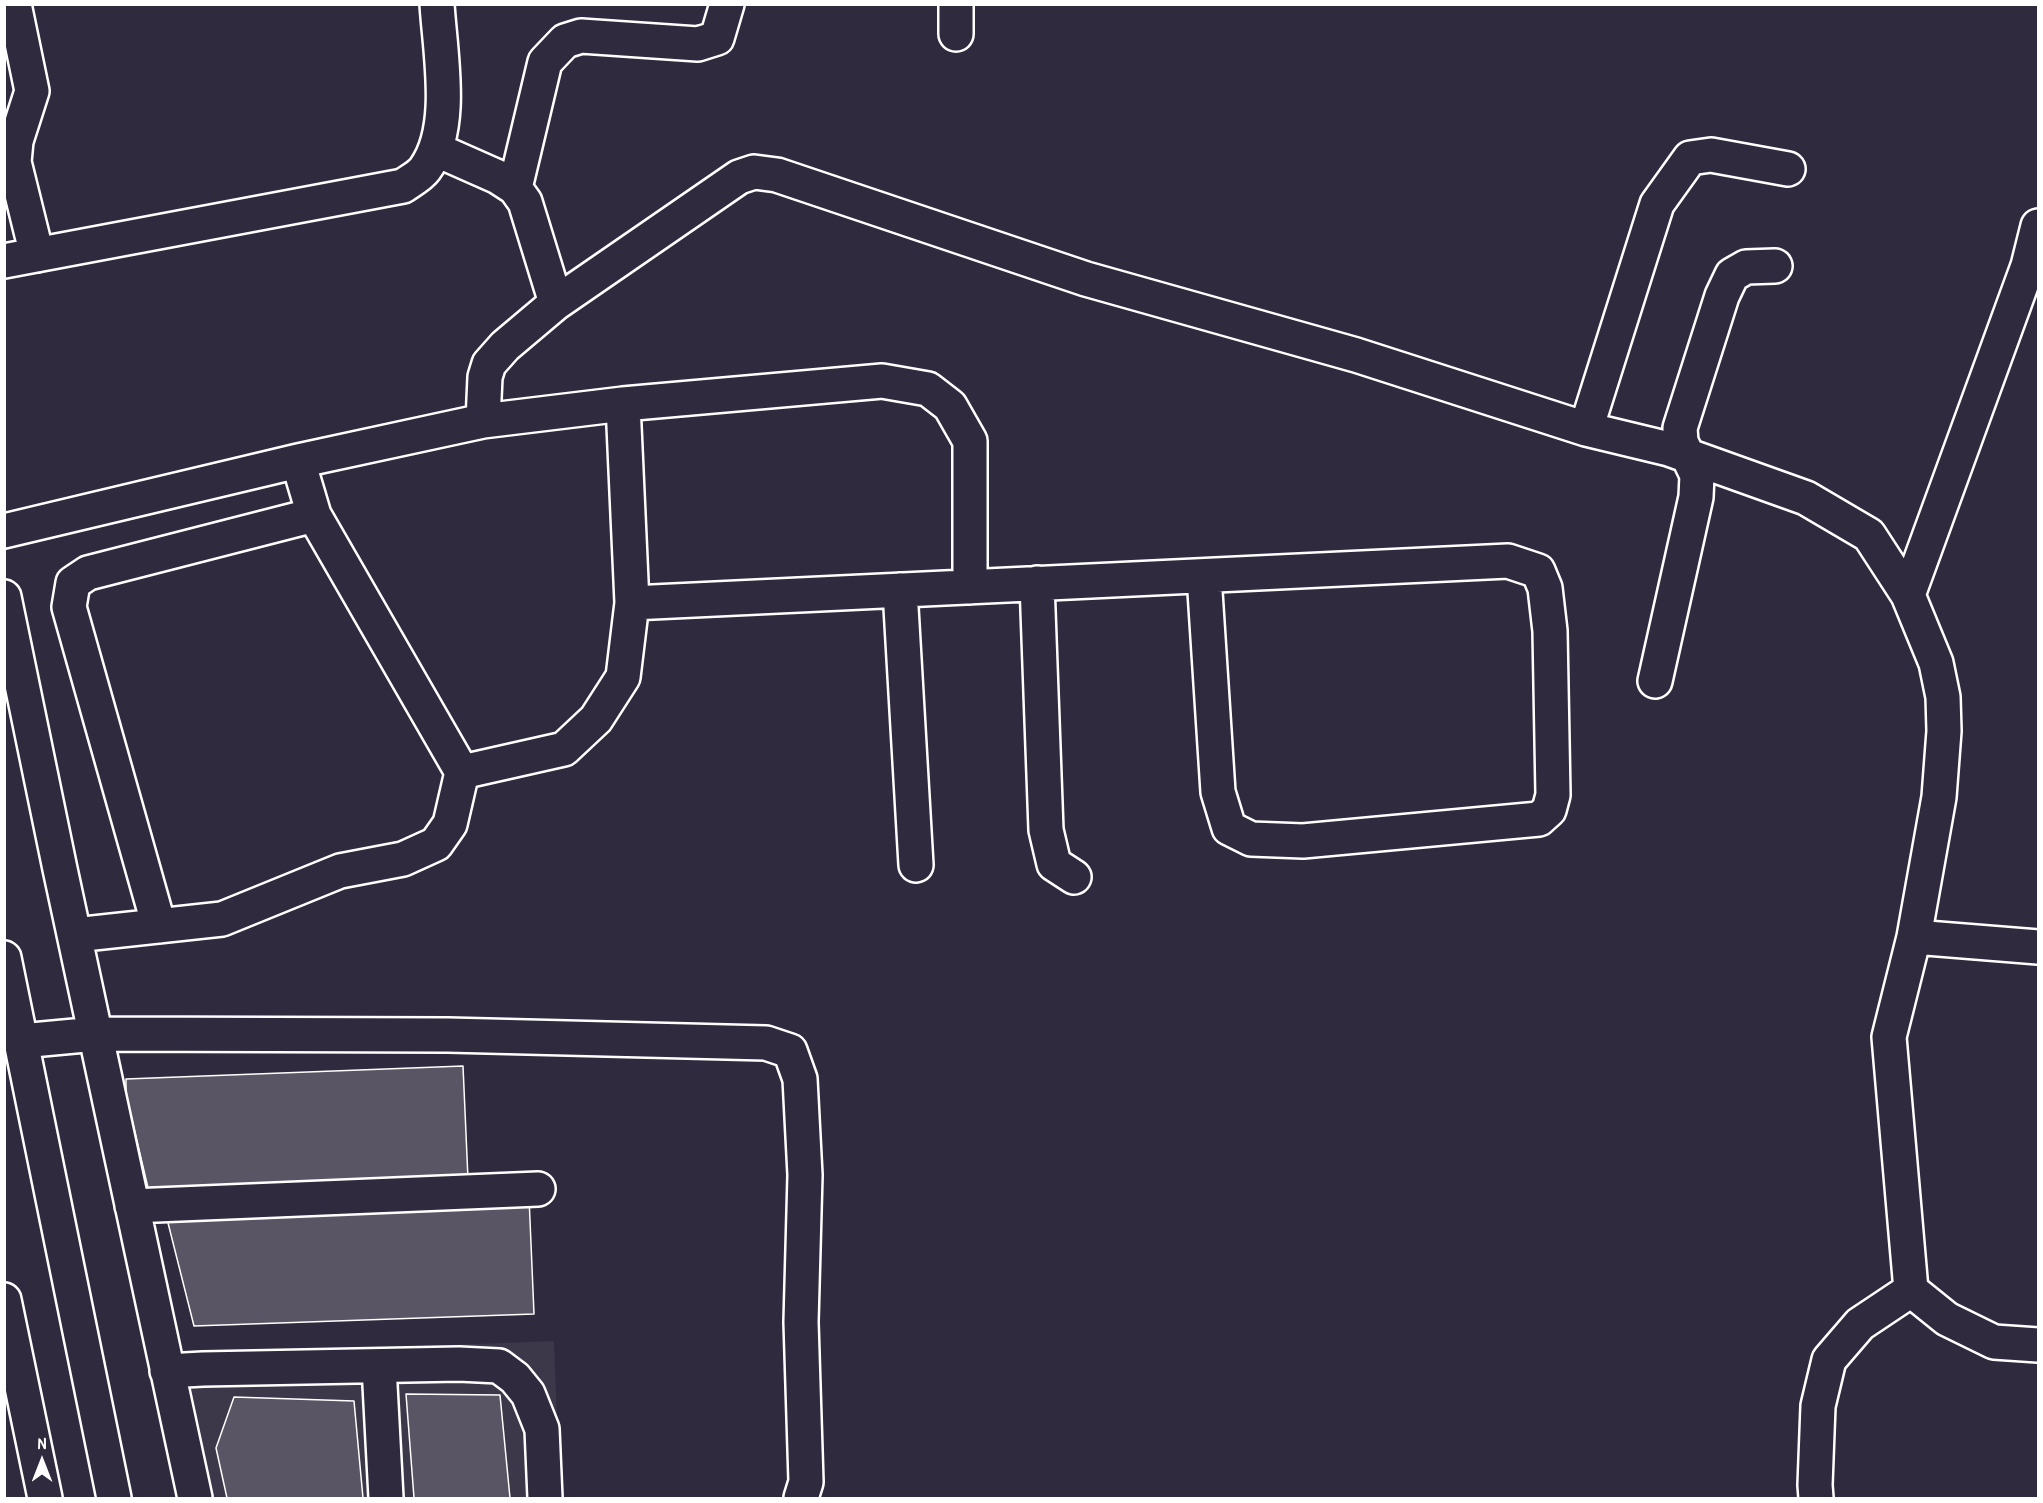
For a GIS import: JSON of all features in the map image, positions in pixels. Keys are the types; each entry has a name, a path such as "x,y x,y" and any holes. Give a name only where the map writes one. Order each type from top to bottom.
{"street":[{"path":"15,4 32,91 9,159 37,255"},
{"path":"4,261 403,186 423,172 436,150 444,114 437,4"},
{"path":"515,188 545,62 565,40 581,36 698,44 717,38 727,4"},
{"path":"436,150 498,177 515,188 525,202 556,303"},
{"path":"1586,429 1657,204 1690,159 1711,155 1788,169"},
{"path":"483,421 485,377 489,364 505,346 556,303 740,177 754,172 777,174 1086,279 1356,355 1586,429 1669,449 1806,498 1869,535 1908,595 1936,663 1943,697 1944,720 1939,797 1914,937 1889,1037 1911,1290 1947,1319 1994,1342 2038,1345"},
{"path":"1908,595 2028,266 2038,226"},
{"path":"1655,681 1696,497 1697,475 1681,442 1680,428 1722,296 1732,275 1746,267 1775,266"},
{"path":"4,531 298,461 483,421 623,404 882,381 928,389 950,406 970,441 970,587"},
{"path":"462,772 564,749 596,719 623,677 632,603 623,404"},
{"path":"75,935 222,919 340,871 403,859 436,844 450,824 462,772 314,514 298,461"},
{"path":"159,926 69,607 74,583 88,573 314,514"},
{"path":"632,603 1509,561 1538,571 1545,588 1550,631 1553,795 1549,810 1539,819 1303,841 1251,839 1229,828 1218,792 1204,576"},
{"path":"1037,583 1046,830 1054,864 1074,878"},
{"path":"900,590 916,865"},
{"path":"4,597 195,1498"},
{"path":"1914,937 2038,947"},
{"path":"4,958 114,1498"},
{"path":"21,1041 96,1034 448,1035 766,1043 790,1052 800,1079 805,1174 801,1322 806,1482 801,1498"},
{"path":"132,1206 538,1189"},
{"path":"1816,1498 1818,1406 1829,1360 1860,1324 1911,1290"},
{"path":"4,1300 45,1498"},
{"path":"167,1371 459,1364 499,1366 515,1378 528,1394 543,1429 545,1498"},
{"path":"379,1366 386,1498"}],"shaded area":[{"path":"554,1341 560,1498 212,1498 179,1355"}],"building":[{"path":"463,1066 468,1179 149,1192 126,1095 126,1079"},
{"path":"529,1197 534,1314 194,1326 165,1211"},
{"path":"406,1394 500,1395 510,1498 414,1498"},
{"path":"234,1397 354,1401 363,1498 227,1498 216,1448"}]}
